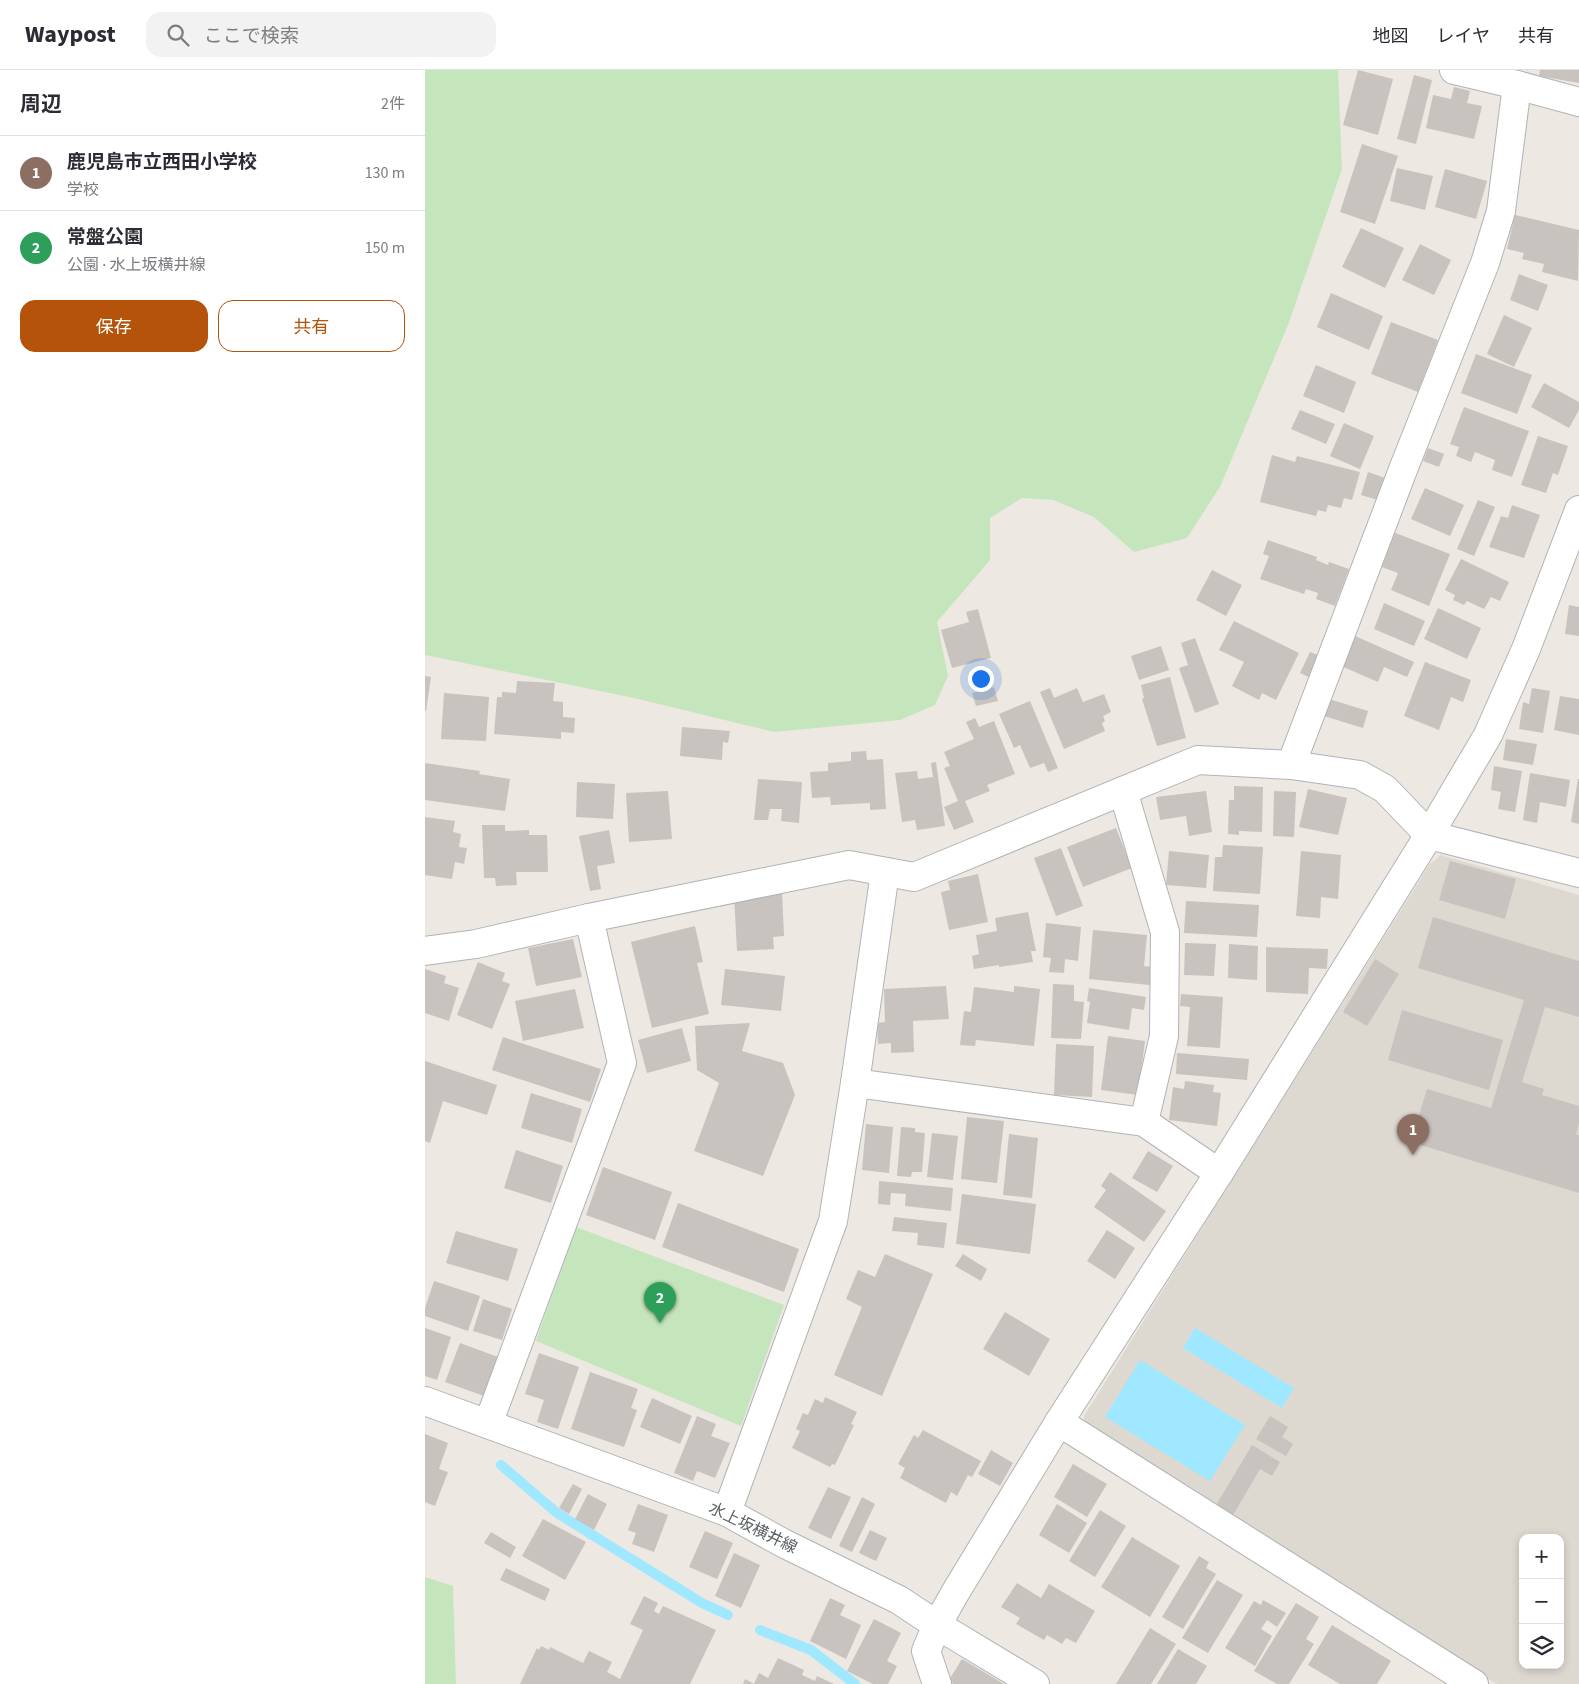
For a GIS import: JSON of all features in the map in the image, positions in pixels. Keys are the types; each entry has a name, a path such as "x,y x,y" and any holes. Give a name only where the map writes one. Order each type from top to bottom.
{"street":[{"path":"1454,70 1579,102"},
{"path":"1291,765 1401,476 1485,263 1501,211 1517,85"},
{"path":"937,1684 926,1651 937,1625 1059,1422 1219,1173 1429,835 1488,735 1526,650 1579,510"},
{"path":"425,951 476,944 589,918 849,865 914,877 1198,760 1291,765 1359,775 1385,789 1429,835 1579,873"},
{"path":"1123,790 1165,932 1164,1036 1144,1122"},
{"path":"727,1512 833,1221 885,872"},
{"path":"488,1424 622,1063 589,918"},
{"path":"855,1083 1144,1122 1219,1173"},
{"name":"水上坂横井線","path":"425,1401 727,1512 783,1543 899,1600 1035,1684"},
{"path":"1059,1422 1474,1684"}],"shaded area":[{"path":"1441,855 1579,895 1579,1684 1497,1684 1085,1431 1084,1416 1430,864"}],"green space":[{"path":"425,70 1338,70 1342,169 1288,325 1220,487 1187,538 1134,552 1094,517 1053,500 1022,498 990,518 990,560 937,622 948,676 935,705 900,720 774,732 634,698 425,655"},
{"path":"576,1227 784,1305 741,1426 536,1341"},
{"path":"425,1577 453,1586 456,1684 425,1684"}],"water":[{"path":"1195,1328 1294,1388 1282,1408 1183,1348"},
{"path":"1140,1360 1245,1425 1210,1481 1105,1417"}],"building":[{"path":"1358,70 1393,79 1378,135 1343,125"},
{"path":"1540,70 1579,70 1579,83 1539,76"},
{"path":"1414,75 1432,80 1416,144 1397,139"},
{"path":"1454,87 1470,91 1467,103 1482,106 1474,139 1426,128 1433,95 1451,99"},
{"path":"1362,144 1398,156 1375,224 1340,212"},
{"path":"1397,168 1433,176 1425,210 1390,201"},
{"path":"1445,169 1487,181 1476,219 1435,207"},
{"path":"1515,215 1579,230 1578,281 1542,272 1544,264 1522,259 1524,253 1507,249"},
{"path":"1361,228 1404,248 1385,288 1342,267"},
{"path":"1420,244 1451,260 1434,295 1402,280"},
{"path":"1519,274 1548,285 1538,311 1510,300"},
{"path":"1331,293 1383,316 1369,350 1317,327"},
{"path":"1504,315 1532,328 1514,367 1487,354"},
{"path":"1391,322 1438,340 1418,392 1371,374"},
{"path":"1476,354 1532,375 1517,414 1461,393"},
{"path":"1316,365 1356,382 1344,413 1303,396"},
{"path":"1544,383 1579,402 1579,410 1569,428 1531,407"},
{"path":"1464,407 1529,431 1512,477 1492,470 1495,460 1475,452 1471,462 1456,456 1459,447 1450,444"},
{"path":"1300,410 1335,424 1326,444 1291,429"},
{"path":"1344,423 1374,436 1360,469 1330,456"},
{"path":"1538,436 1568,446 1558,475 1553,473 1546,493 1521,485"},
{"path":"1428,448 1444,454 1439,467 1423,461"},
{"path":"1272,455 1295,462 1297,456 1360,472 1352,500 1344,498 1341,508 1328,505 1326,512 1318,510 1316,516 1260,502"},
{"path":"1368,472 1385,478 1378,500 1361,495"},
{"path":"1425,488 1464,505 1450,536 1411,519"},
{"path":"1478,500 1495,507 1474,556 1457,549"},
{"path":"1512,505 1540,515 1524,558 1489,547 1501,516 1508,518"},
{"path":"1393,532 1450,554 1429,606 1391,590 1398,573 1379,566"},
{"path":"1268,540 1317,557 1316,560 1328,565 1329,562 1349,569 1335,606 1316,599 1318,593 1306,589 1304,594 1260,579 1269,556 1263,554"},
{"path":"1461,559 1509,582 1500,601 1491,597 1484,609 1467,601 1464,605 1453,600 1455,595 1445,590"},
{"path":"1212,570 1242,585 1226,616 1196,600"},
{"path":"1384,603 1425,621 1414,646 1374,629"},
{"path":"1569,605 1579,607 1579,636 1565,634"},
{"path":"1438,608 1481,628 1467,659 1424,639"},
{"path":"978,609 991,658 952,668 941,630 969,622 966,612"},
{"path":"1234,621 1299,653 1276,700 1262,693 1259,700 1232,686 1244,662 1219,650"},
{"path":"1355,636 1414,662 1407,677 1384,667 1378,682 1341,666"},
{"path":"1195,638 1219,704 1195,713 1179,668 1188,665 1181,643"},
{"path":"1161,646 1169,670 1139,680 1131,656"},
{"path":"1310,652 1321,656 1311,678 1300,673"},
{"path":"1425,662 1471,680 1463,702 1451,697 1439,730 1404,716"},
{"path":"425,676 431,677 426,711 425,711"},
{"path":"1170,677 1186,738 1157,746 1142,699 1144,698 1141,685"},
{"path":"517,681 555,683 553,701 563,702 563,717 575,718 574,733 561,732 561,739 494,734 497,697 502,697 502,692 516,693"},
{"path":"994,687 998,701 976,706 972,693"},
{"path":"1050,688 1054,698 1077,688 1083,702 1104,694 1111,712 1103,716 1105,721 1102,723 1105,731 1064,749 1040,692"},
{"path":"1532,688 1550,691 1543,733 1519,729 1523,702 1529,704"},
{"path":"444,693 489,697 486,741 441,739"},
{"path":"1560,696 1579,699 1579,735 1554,730"},
{"path":"1329,699 1368,711 1363,728 1324,716"},
{"path":"1030,701 1058,768 1048,772 1044,763 1030,768 1020,745 1014,748 999,714"},
{"path":"975,718 979,727 994,721 1015,774 987,785 990,791 965,801 974,822 954,830 944,807 958,801 944,768 950,766 944,752 974,739 966,722"},
{"path":"682,727 730,731 728,743 723,742 722,760 680,756"},
{"path":"1506,739 1537,744 1533,765 1503,760"},
{"path":"866,751 867,760 883,759 886,809 870,810 870,803 831,805 830,797 812,798 810,772 828,771 828,763 851,761 851,752"},
{"path":"936,762 945,826 917,830 915,820 902,822 895,773 917,771 918,779 933,777 931,763"},
{"path":"425,763 480,771 479,774 510,779 505,811 425,800"},
{"path":"1494,766 1522,771 1515,812 1498,809 1501,792 1491,790"},
{"path":"1530,773 1570,780 1566,807 1540,802 1537,823 1523,820"},
{"path":"758,779 802,782 799,823 781,821 782,809 770,809 768,820 754,820"},
{"path":"1579,779 1579,824 1571,822"},
{"path":"577,782 615,784 613,819 576,817"},
{"path":"1234,786 1263,787 1262,832 1239,831 1239,835 1228,834 1229,800 1234,800"},
{"path":"1308,789 1347,798 1338,835 1299,827"},
{"path":"668,791 672,839 629,842 626,793"},
{"path":"1206,791 1212,832 1189,836 1186,816 1160,820 1156,797"},
{"path":"1274,791 1296,792 1294,837 1273,836"},
{"path":"425,817 455,821 453,832 461,834 459,847 467,848 464,864 455,862 452,879 425,875"},
{"path":"482,825 505,825 505,831 529,830 529,835 547,835 548,872 516,872 517,885 496,886 495,878 484,878"},
{"path":"1116,828 1132,868 1083,887 1067,847"},
{"path":"609,830 615,863 597,866 601,889 590,891 579,836"},
{"path":"1223,845 1263,847 1260,894 1213,891 1215,857 1222,857"},
{"path":"1061,848 1083,906 1056,916 1034,858"},
{"path":"1169,851 1209,855 1206,888 1166,885"},
{"path":"1301,851 1341,855 1338,899 1321,897 1320,918 1296,916"},
{"path":"1450,861 1516,879 1505,919 1439,900"},
{"path":"978,874 988,922 949,930 941,892 950,890 948,881"},
{"path":"782,892 784,936 773,937 774,949 737,951 734,895"},
{"path":"1186,901 1259,905 1257,937 1184,933"},
{"path":"1028,912 1036,951 1031,951 1033,962 974,969 972,956 979,954 976,935 997,931 995,918"},
{"path":"1433,917 1579,961 1579,1017 1545,1007 1522,1082 1544,1089 1542,1095 1579,1106 1579,1124 1576,1134 1579,1135 1579,1193 1411,1142 1427,1089 1491,1108 1524,1000 1418,968"},
{"path":"1046,923 1081,927 1078,961 1065,959 1064,973 1049,972 1051,958 1043,957"},
{"path":"695,926 703,962 697,963 709,1014 652,1028 631,942"},
{"path":"1093,930 1147,935 1144,966 1152,967 1150,985 1089,979"},
{"path":"573,939 582,977 536,986 528,948"},
{"path":"1185,943 1216,944 1214,976 1184,975"},
{"path":"1229,944 1258,946 1257,980 1228,978"},
{"path":"1266,947 1328,949 1327,969 1309,968 1308,994 1266,992"},
{"path":"1375,959 1399,974 1367,1026 1343,1012"},
{"path":"478,962 505,973 502,981 510,984 492,1029 457,1015"},
{"path":"425,969 446,976 444,983 459,988 449,1021 425,1013"},
{"path":"725,969 785,976 781,1011 721,1005"},
{"path":"1053,984 1074,985 1074,1001 1084,1002 1081,1039 1051,1038"},
{"path":"946,986 949,1019 913,1021 914,1052 891,1053 891,1043 878,1044 877,1023 885,1022 884,989"},
{"path":"1014,986 1040,989 1034,1046 976,1040 975,1046 960,1045 964,1011 971,1012 974,987 1014,992"},
{"path":"1089,988 1146,997 1144,1010 1132,1008 1129,1030 1087,1023 1090,1002 1087,1001"},
{"path":"575,989 584,1028 523,1041 515,1001"},
{"path":"1181,994 1223,997 1220,1048 1187,1046 1190,1007 1180,1006"},
{"path":"1402,1010 1503,1040 1489,1090 1388,1060"},
{"path":"750,1023 742,1051 783,1063 795,1095 763,1176 694,1151 719,1083 697,1070 695,1026"},
{"path":"682,1028 691,1061 647,1073 638,1040"},
{"path":"1108,1036 1145,1041 1138,1095 1101,1090"},
{"path":"503,1037 601,1069 590,1102 492,1070"},
{"path":"1056,1044 1094,1046 1092,1097 1054,1095"},
{"path":"1177,1053 1249,1059 1247,1080 1176,1074"},
{"path":"425,1061 497,1085 487,1115 443,1101 430,1143 425,1141"},
{"path":"1185,1081 1214,1085 1213,1092 1221,1093 1217,1126 1169,1120 1173,1087 1184,1089"},
{"path":"531,1093 582,1109 572,1143 521,1128"},
{"path":"967,1117 1004,1121 997,1183 961,1179"},
{"path":"866,1124 893,1127 889,1173 862,1170"},
{"path":"901,1127 915,1128 915,1132 925,1133 922,1172 912,1172 911,1177 897,1176"},
{"path":"932,1133 958,1136 953,1180 927,1177"},
{"path":"1009,1134 1038,1138 1032,1198 1003,1195"},
{"path":"516,1150 563,1166 551,1203 504,1188"},
{"path":"1148,1151 1173,1166 1157,1192 1132,1178"},
{"path":"603,1167 672,1192 655,1240 586,1215"},
{"path":"1110,1172 1166,1211 1144,1242 1094,1207 1106,1190 1101,1186"},
{"path":"879,1181 953,1188 951,1211 905,1206 906,1194 891,1193 890,1205 878,1204"},
{"path":"962,1194 1036,1204 1030,1254 956,1244"},
{"path":"678,1203 799,1249 784,1292 662,1247"},
{"path":"894,1217 947,1223 944,1248 917,1245 918,1233 892,1231"},
{"path":"1107,1230 1135,1248 1115,1279 1087,1261"},
{"path":"456,1231 518,1249 508,1281 446,1263"},
{"path":"885,1254 933,1274 882,1396 834,1375 862,1307 846,1299 858,1270 875,1277"},
{"path":"963,1254 987,1269 981,1281 955,1266"},
{"path":"434,1281 480,1296 468,1331 425,1316 425,1308"},
{"path":"483,1299 512,1309 502,1340 473,1331"},
{"path":"1005,1312 1050,1339 1029,1376 983,1349"},
{"path":"425,1328 451,1337 437,1380 425,1376"},
{"path":"460,1343 498,1357 484,1396 445,1382"},
{"path":"539,1353 579,1367 558,1429 537,1422 544,1400 525,1394"},
{"path":"590,1372 638,1389 631,1408 637,1410 624,1447 571,1429"},
{"path":"825,1397 857,1412 851,1424 854,1425 835,1465 832,1464 830,1467 792,1448 800,1431 796,1429 803,1413 808,1415 815,1399 823,1403"},
{"path":"652,1398 692,1416 680,1444 640,1427"},
{"path":"697,1416 716,1424 711,1436 730,1443 715,1478 697,1471 693,1481 674,1473"},
{"path":"1270,1416 1288,1427 1282,1437 1293,1444 1286,1456 1256,1439"},
{"path":"923,1430 981,1461 972,1477 968,1475 957,1496 951,1492 946,1503 900,1478 905,1468 898,1464 914,1435 918,1438"},
{"path":"425,1434 448,1443 439,1469 448,1472 435,1506 425,1502"},
{"path":"1252,1445 1280,1462 1272,1476 1260,1469 1232,1517 1215,1507"},
{"path":"991,1450 1013,1463 1000,1486 978,1474"},
{"path":"1073,1464 1107,1484 1087,1517 1054,1497"},
{"path":"573,1484 582,1489 569,1514 559,1508"},
{"path":"828,1487 851,1497 831,1539 808,1528"},
{"path":"588,1494 607,1504 594,1530 575,1519"},
{"path":"862,1497 875,1504 852,1552 839,1546"},
{"path":"638,1504 668,1515 654,1552 632,1544 636,1533 628,1530"},
{"path":"1057,1504 1087,1523 1069,1553 1039,1535"},
{"path":"1100,1510 1126,1526 1095,1577 1069,1561"},
{"path":"543,1519 586,1542 565,1580 522,1556"},
{"path":"870,1530 887,1538 876,1561 859,1553"},
{"path":"705,1531 733,1543 717,1579 689,1567"},
{"path":"491,1532 516,1547 510,1558 484,1543"},
{"path":"1132,1537 1180,1566 1150,1617 1101,1587"},
{"path":"734,1553 760,1565 741,1608 715,1596"},
{"path":"1199,1556 1209,1562 1206,1568 1216,1574 1183,1629 1162,1617"},
{"path":"506,1568 550,1589 545,1601 500,1580"},
{"path":"1217,1580 1243,1595 1208,1653 1182,1638"},
{"path":"1017,1583 1041,1598 1049,1584 1095,1611 1076,1643 1066,1638 1062,1644 1047,1635 1044,1640 1016,1624 1020,1618 1001,1607"},
{"path":"644,1596 658,1603 654,1611 659,1614 663,1606 716,1630 690,1684 520,1684 537,1648 539,1650 541,1646 549,1650 550,1647 583,1663 589,1651 612,1662 607,1672 620,1679 643,1630 630,1624"},
{"path":"830,1598 845,1605 840,1615 861,1625 846,1659 810,1641"},
{"path":"1263,1600 1286,1613 1277,1627 1267,1620 1261,1629 1272,1636 1255,1666 1225,1648 1254,1601 1261,1605"},
{"path":"1296,1603 1319,1617 1306,1639 1314,1644 1289,1684 1277,1684 1254,1671"},
{"path":"874,1619 901,1633 887,1661 897,1666 888,1684 873,1684 847,1671"},
{"path":"1332,1625 1391,1661 1377,1684 1340,1684 1308,1665"},
{"path":"1150,1628 1176,1644 1151,1684 1116,1684"},
{"path":"1178,1649 1207,1666 1196,1684 1157,1684"},
{"path":"778,1658 804,1670 802,1675 815,1681 817,1676 834,1684 754,1684 759,1673 768,1678"},
{"path":"962,1659 1004,1684 952,1684 949,1680"},
{"path":"745,1679 754,1684 743,1684"}],"waterway":[{"path":"501,1465 557,1513 702,1603 728,1615"},
{"path":"760,1630 811,1650 855,1684"}],"place":[{"name":"鹿児島市立西田小学校","path":"1413,1155"},
{"name":"常盤公園","path":"660,1323"}]}
